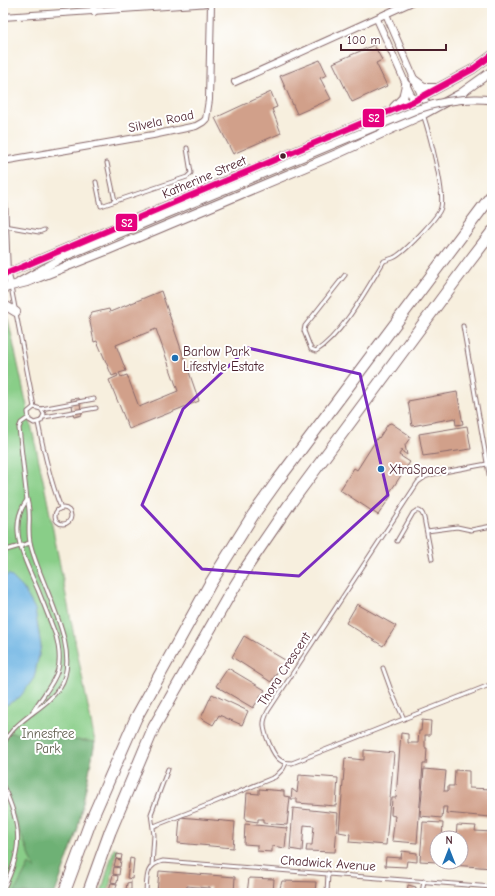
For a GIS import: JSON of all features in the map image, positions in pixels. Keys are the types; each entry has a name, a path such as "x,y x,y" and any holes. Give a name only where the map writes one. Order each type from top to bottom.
{"highway":[{"path":"64,893 90,823 136,718 210,584 253,515 278,480 452,246 492,195"},
{"path":"88,893 110,832 154,727 227,599 289,505 492,232"},
{"path":"96,893 110,832"}],"main road":[{"name":"Katherine Street","path":"5,274 414,101 473,69 492,55"},
{"path":"7,287 27,282 129,241 339,153 423,114 460,94 492,72"},
{"path":"413,79 428,89 440,87"},
{"path":"381,115 401,101 406,85"},
{"path":"3,304 16,312"}],"street":[{"path":"93,3 94,12"},
{"path":"3,16 94,12 211,3"},
{"name":"Silvela Road","path":"3,161 191,128 203,122 208,115 211,3"},
{"path":"235,82 410,3"},
{"path":"386,14 413,79 422,97 431,109"},
{"path":"377,19 406,85 423,114"},
{"path":"3,175 5,274 7,287 66,256 418,109 435,103 452,100 492,100"}],"lane":[{"path":"345,275 305,326 304,331 311,349 316,351 323,346 348,319 384,261 393,258 411,244 441,209 442,202 440,180 423,114"},
{"path":"96,182 101,206 190,175 191,173 187,148"},
{"path":"107,163 115,201"},
{"path":"5,226 38,232 44,230"},
{"path":"7,287 16,312 34,407"},
{"path":"463,326 492,491"},
{"path":"34,407 41,410 94,399"},
{"path":"34,407 28,412 28,418 31,422 38,423"},
{"path":"38,423 44,416 96,408"},
{"path":"41,410 44,416"},
{"path":"3,745 12,729 47,703 61,686 64,677 67,654 61,628 36,565 28,531 30,508 27,500 19,428 21,423 28,418"},
{"path":"38,423 45,460 61,508"},
{"name":"Thora Crescent","path":"286,763 280,761 273,752 264,726 265,716 413,489 418,482 429,475 488,464"},
{"path":"27,500 22,508 19,520 18,533 20,545 23,557 45,608 60,650 60,663 57,674 32,713"},
{"path":"61,508 68,510 71,514 70,519 66,523 58,522 55,518 55,513 61,508"},
{"path":"397,541 413,513 419,511 423,515 432,559"},
{"path":"427,530 457,527 471,530 492,526"},
{"path":"3,551 30,543"},
{"path":"383,668 404,719"},
{"path":"154,826 276,777 286,763 297,761 492,684"},
{"path":"146,893 148,873 152,866 154,826 151,816 168,769"},
{"path":"3,786 12,806 18,843 15,862 3,889"},
{"name":"Chadwick Avenue","path":"152,866 157,862 163,861 492,886"},
{"path":"327,893 328,873"},
{"path":"422,893 424,881"}],"highlighted area":[{"path":"248,348 360,374 388,495 299,576 202,569 142,505 183,409"}],"green space":[{"name":"Innesfree Park","path":"4,308 8,319 44,484 95,742 77,832 55,893 3,893"},
{"path":"3,732 95,742 77,832 55,893 14,893 29,864 35,869 3,789"},
{"path":"114,848 117,849 108,893 101,893"}],"water":[{"path":"9,574 23,588 35,609 41,646 34,678 20,697 3,707 3,578"}],"building":[{"path":"374,45 382,60 376,63 387,86 352,102 333,63"},
{"path":"320,60 327,75 320,78 331,99 297,114 280,76"},
{"path":"271,92 277,107 272,109 281,133 233,154 215,118"},
{"name":"Barlow Park Lifestyle Estate","path":"161,291 199,401 129,429 109,380 118,376 117,374 112,376 97,341 94,342 89,317 92,313 109,309 110,312","holes":["156,329 178,391 139,407 127,375 121,377 119,373 126,371 116,345"]},
{"path":"457,392 463,424 456,425 455,418 412,426 408,401"},
{"path":"79,398 82,415 74,417 71,399"},
{"name":"XtraSpace","path":"391,423 409,435 410,438 405,445 407,455 402,449 399,455 410,462 388,495 391,496 378,515 340,490 354,468 357,470 378,437 379,438 388,424"},
{"path":"467,426 471,449 423,456 419,434"},
{"path":"357,604 396,626 383,646 346,623"},
{"path":"244,636 285,660 271,682 232,657"},
{"path":"228,668 265,690 253,708 216,686"},
{"path":"212,694 248,711 242,725 219,715 213,725 201,718"},
{"path":"422,720 431,721 430,735 425,735 425,748 427,748 426,764 423,764 417,843 392,841 395,816 391,815 392,798 396,798 401,733 408,734 408,743 418,743"},
{"path":"364,750 394,753 386,845 349,842 350,834 339,832 345,758 364,760"},
{"path":"424,769 446,771 444,791 448,791 448,786 454,786 455,770 469,771 469,788 492,789 490,817 446,813 447,807 443,807 442,818 420,816"},
{"path":"299,775 338,778 336,806 297,803 297,799 291,799 292,789 297,793"},
{"path":"259,789 284,791 284,796 290,797 287,825 263,823 263,819 258,819 258,822 245,820 247,793 259,794"},
{"path":"293,808 338,813 335,852 306,851 307,845 312,845 314,826 304,825 302,851 290,849"},
{"path":"180,817 235,822 233,848 178,843"},
{"path":"423,822 443,823 443,830 429,830 429,862 420,861"},
{"path":"245,824 287,828 285,848 272,846 272,852 257,851 257,845 244,844"},
{"path":"457,825 476,826 475,831 492,832 492,868 469,866 469,830 457,830"},
{"path":"402,851 417,853 417,862 407,861 406,867 385,866 386,857 401,858"},
{"path":"117,854 122,855 121,860 116,859"},
{"path":"130,858 134,859 132,879 127,878"},
{"path":"116,859 121,860 120,867 114,866"},
{"path":"114,867 120,868 119,875 113,874"},
{"path":"159,871 235,877 234,893 210,893 210,887 187,886 186,893 157,893"},
{"path":"113,875 118,876 117,883 111,882"},
{"path":"249,878 274,879 273,893 247,893"},
{"path":"282,881 316,882 315,893 281,893 280,888"},
{"path":"131,882 131,890 126,890 127,883"},
{"path":"111,883 117,884 115,891 109,890"},
{"path":"408,885 416,887 415,893 407,893"}],"transit line":[{"name":"S2","path":"3,275 414,101 473,69 492,55"}],"place":[{"name":"Barlow Park Lifestyle Estate","path":"175,358"},
{"name":"XtraSpace","path":"381,469"}]}
